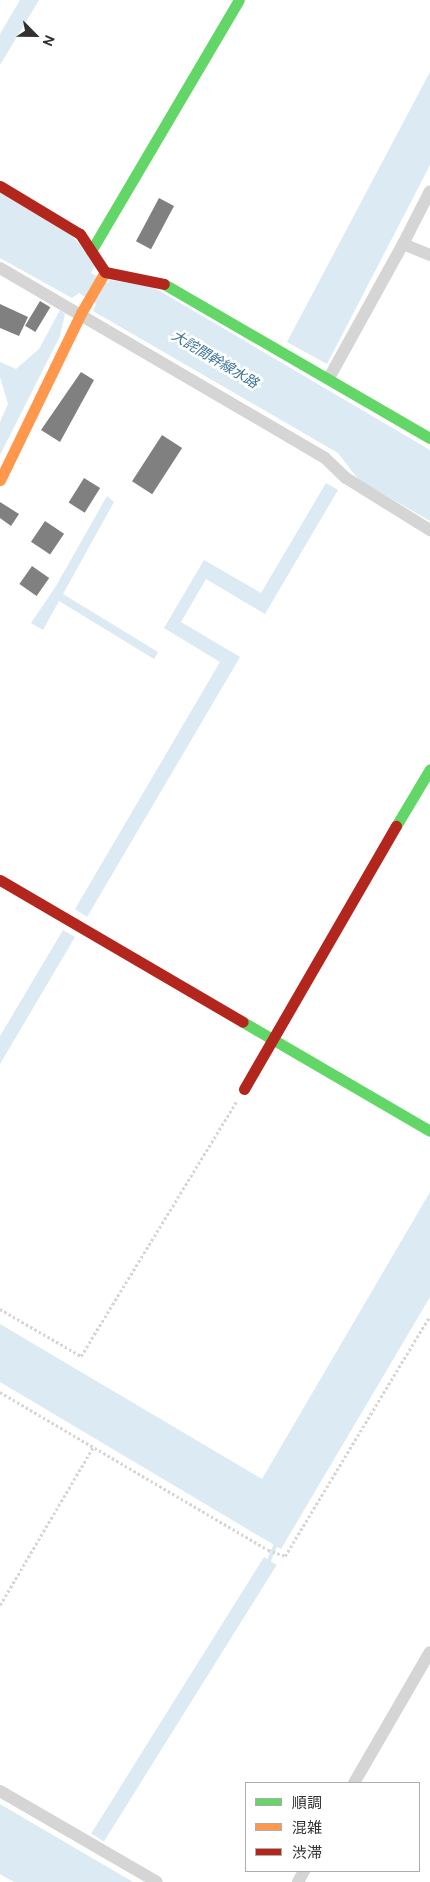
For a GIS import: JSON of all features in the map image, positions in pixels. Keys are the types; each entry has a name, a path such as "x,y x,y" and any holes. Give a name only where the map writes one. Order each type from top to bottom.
{"street":[{"path":"91,251 239,0"},
{"path":"0,186 80,234 105,272 158,280 430,438"},
{"path":"329,378 430,191"},
{"path":"403,244 430,255"},
{"path":"0,268 83,308 325,458 346,478 430,530"},
{"path":"0,480 83,308 105,272"},
{"path":"244,1090 271,1038 430,769"},
{"path":"0,880 430,1131"},
{"path":"355,1782 430,1652"},
{"path":"0,1791 157,1882"}],"path":[{"path":"0,1309 81,1356 244,1090"},
{"path":"0,1392 278,1556 285,1556 430,1316"},
{"path":"0,1605 92,1447"}],"water":[{"path":"20,0 39,0 0,65 0,34"},
{"path":"430,72 430,165 327,364 287,342"},
{"name":"大詫間幹線水路","path":"0,193 72,235 95,265 91,273 108,283 110,280 153,287 430,450 430,521 359,480 338,453 93,311 96,304 79,293 72,298 0,258"},
{"path":"60,310 65,314 60,336 0,455 0,422 8,404 0,377 0,362 16,369 39,349"},
{"path":"326,483 338,490 265,614 206,579 181,622 240,657 87,917 75,909 220,662 164,628 204,560 261,593"},
{"path":"107,496 114,502 63,594 158,652 154,659 59,601 43,630 31,623 56,586"},
{"path":"63,930 75,937 0,1064 0,1036"},
{"path":"430,1192 430,1297 281,1549 0,1382 0,1324 262,1479"},
{"path":"264,1557 277,1565 104,1841 91,1833"},
{"path":"0,1804 133,1882 14,1882 0,1874"}],"building":[{"path":"159,198 174,206 151,249 136,241"},
{"path":"40,301 50,307 35,332 25,326"},
{"path":"0,304 28,317 19,336 0,328"},
{"path":"81,372 94,380 60,442 41,430"},
{"path":"162,435 182,448 152,494 132,481"},
{"path":"84,478 100,488 85,513 69,503"},
{"path":"0,502 19,514 11,526 0,518"},
{"path":"45,521 64,534 50,555 31,542"},
{"path":"32,566 49,578 37,596 19,584"}],"waterway":[{"path":"267,1565 277,1542"}],"traffic: fast":[{"path":"91,251 239,0"},
{"path":"164,284 430,438"},
{"path":"396,826 430,769"},
{"path":"243,1022 430,1131"}],"traffic: slow":[{"path":"0,480 81,313 105,272"}],"traffic: jam":[{"path":"0,186 80,234 105,272 164,284"},
{"path":"244,1089 396,826"},
{"path":"0,880 243,1022"}]}
